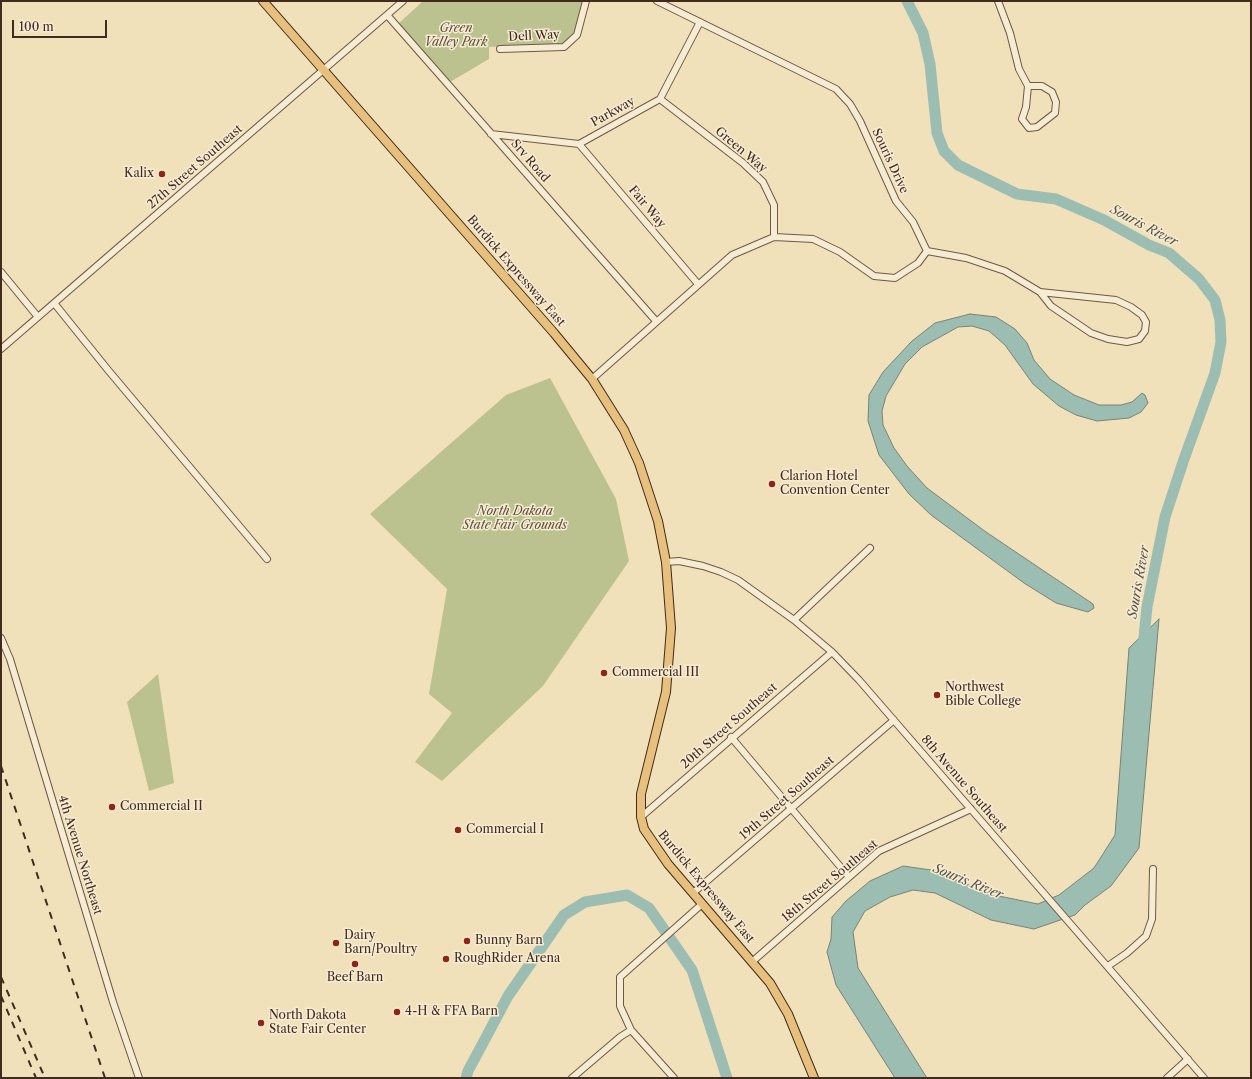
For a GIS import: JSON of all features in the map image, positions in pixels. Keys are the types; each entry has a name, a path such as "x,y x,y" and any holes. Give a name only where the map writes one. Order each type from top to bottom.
{"main road":[{"name":"Burdick Expressway East","path":"263,1 554,333 592,379 624,430 650,492 666,562 671,619"},
{"name":"Burdick Expressway East","path":"670,602 670,655 666,692 641,794 641,817 644,829 653,845 702,904 753,961 776,991 814,1078"}],"street":[{"name":"27th Street Southeast","path":"1,349 403,1"},
{"name":"Dell Way","path":"500,48 564,47 577,35 586,1"},
{"name":"Souris Drive","path":"657,1 836,89 850,104 860,121 896,201 913,222 927,251"},
{"path":"998,1 1010,33 1019,68 1028,86 1026,107 1022,119 1029,128 1037,127 1054,113 1056,102 1052,92 1042,86 1028,86"},
{"name":"Srv Road","path":"387,15 656,321"},
{"path":"660,99 700,22"},
{"name":"Parkway","path":"579,144 660,99"},
{"name":"Green Way","path":"660,99 743,162 763,182 774,205 774,237"},
{"path":"491,134 579,144"},
{"name":"Fair Way","path":"579,144 698,284"},
{"path":"592,379 732,255 774,237 813,239 840,252 874,276 894,278 918,263 927,251 966,258 1005,271 1040,292 1052,306 1091,333 1108,339 1127,342 1139,339 1145,331 1146,322 1142,315 1131,306 1116,300 1040,292"},
{"path":"1,272 38,317"},
{"path":"54,303 108,370 267,559"},
{"path":"794,620 870,548"},
{"name":"8th Avenue Southeast","path":"666,562 679,561 721,572 754,591 794,620 832,652 894,720 1041,888 1204,1078"},
{"name":"4th Avenue Northeast","path":"1,638 10,660 112,1002 139,1078"},
{"name":"20th Street Southeast","path":"641,817 731,737 832,652"},
{"name":"19th Street Southeast","path":"693,893 894,720"},
{"path":"731,737 849,877"},
{"name":"18th Street Southeast","path":"753,961 879,851 971,809"},
{"path":"1108,966 1127,953 1146,936 1152,919 1153,869"},
{"path":"674,1078 631,1030 620,1006 620,977 702,904"},
{"path":"572,1078 620,1037 631,1030"},
{"path":"1167,1078 1188,1059"}],"green space":[{"name":"Green Valley Park","path":"423,1 585,1 576,34 564,45 489,47 489,59 450,82 398,24"},
{"name":"North Dakota State Fair Grounds","path":"550,378 616,499 629,561 543,686 442,781 415,762 452,713 429,694 447,589 370,514 506,395"},
{"path":"158,674 174,783 149,791 127,702"}],"water":[{"path":"970,314 996,317 1015,329 1027,343 1034,360 1050,379 1074,395 1099,405 1121,405 1132,402 1142,393 1145,395 1148,403 1141,412 1129,418 1097,421 1076,415 1059,406 1033,384 1005,345 989,331 972,326 958,327 922,347 905,364 886,396 882,411 883,425 894,448 907,466 927,488 986,532 1093,604 1094,608 1088,612 1056,603 1024,583 931,515 909,494 879,455 868,421 869,395 883,372 912,341 935,323"},
{"path":"1159,619 1139,848 1111,886 1085,905 1075,915 1034,929 991,920 935,893 913,890 890,897 865,911 853,932 858,968 927,1078 895,1078 836,985 827,952 831,939 832,917 846,901 870,881 903,866 931,870 994,895 1038,904 1059,895 1094,868 1115,835 1129,648"}],"waterway":[{"name":"Souris River","path":"907,1 923,33 930,64 937,133 944,151 958,165 1017,194 1056,199 1104,220 1149,245 1169,253 1199,279 1215,300 1220,320 1221,342 1215,373 1165,517 1147,607 1143,647"},
{"path":"466,1078 468,1071 508,996 564,915 585,902 627,895 649,908 692,970 727,1078"}],"railway":[{"path":"1,766 105,1078"},
{"path":"1,977 45,1078"},
{"path":"1,996 36,1078"}],"place":[{"name":"Kalix","path":"162,174"},
{"name":"Clarion Hotel Convention Center","path":"772,484"},
{"name":"Commercial III","path":"604,673"},
{"name":"Northwest Bible College","path":"937,695"},
{"name":"Commercial II","path":"112,807"},
{"name":"Commercial I","path":"458,830"},
{"name":"Bunny Barn","path":"467,941"},
{"name":"Dairy Barn/Poultry","path":"336,943"},
{"name":"RoughRider Arena","path":"446,959"},
{"name":"Beef Barn","path":"355,964"},
{"name":"4-H & FFA Barn","path":"397,1012"},
{"name":"North Dakota State Fair Center","path":"261,1023"}]}
